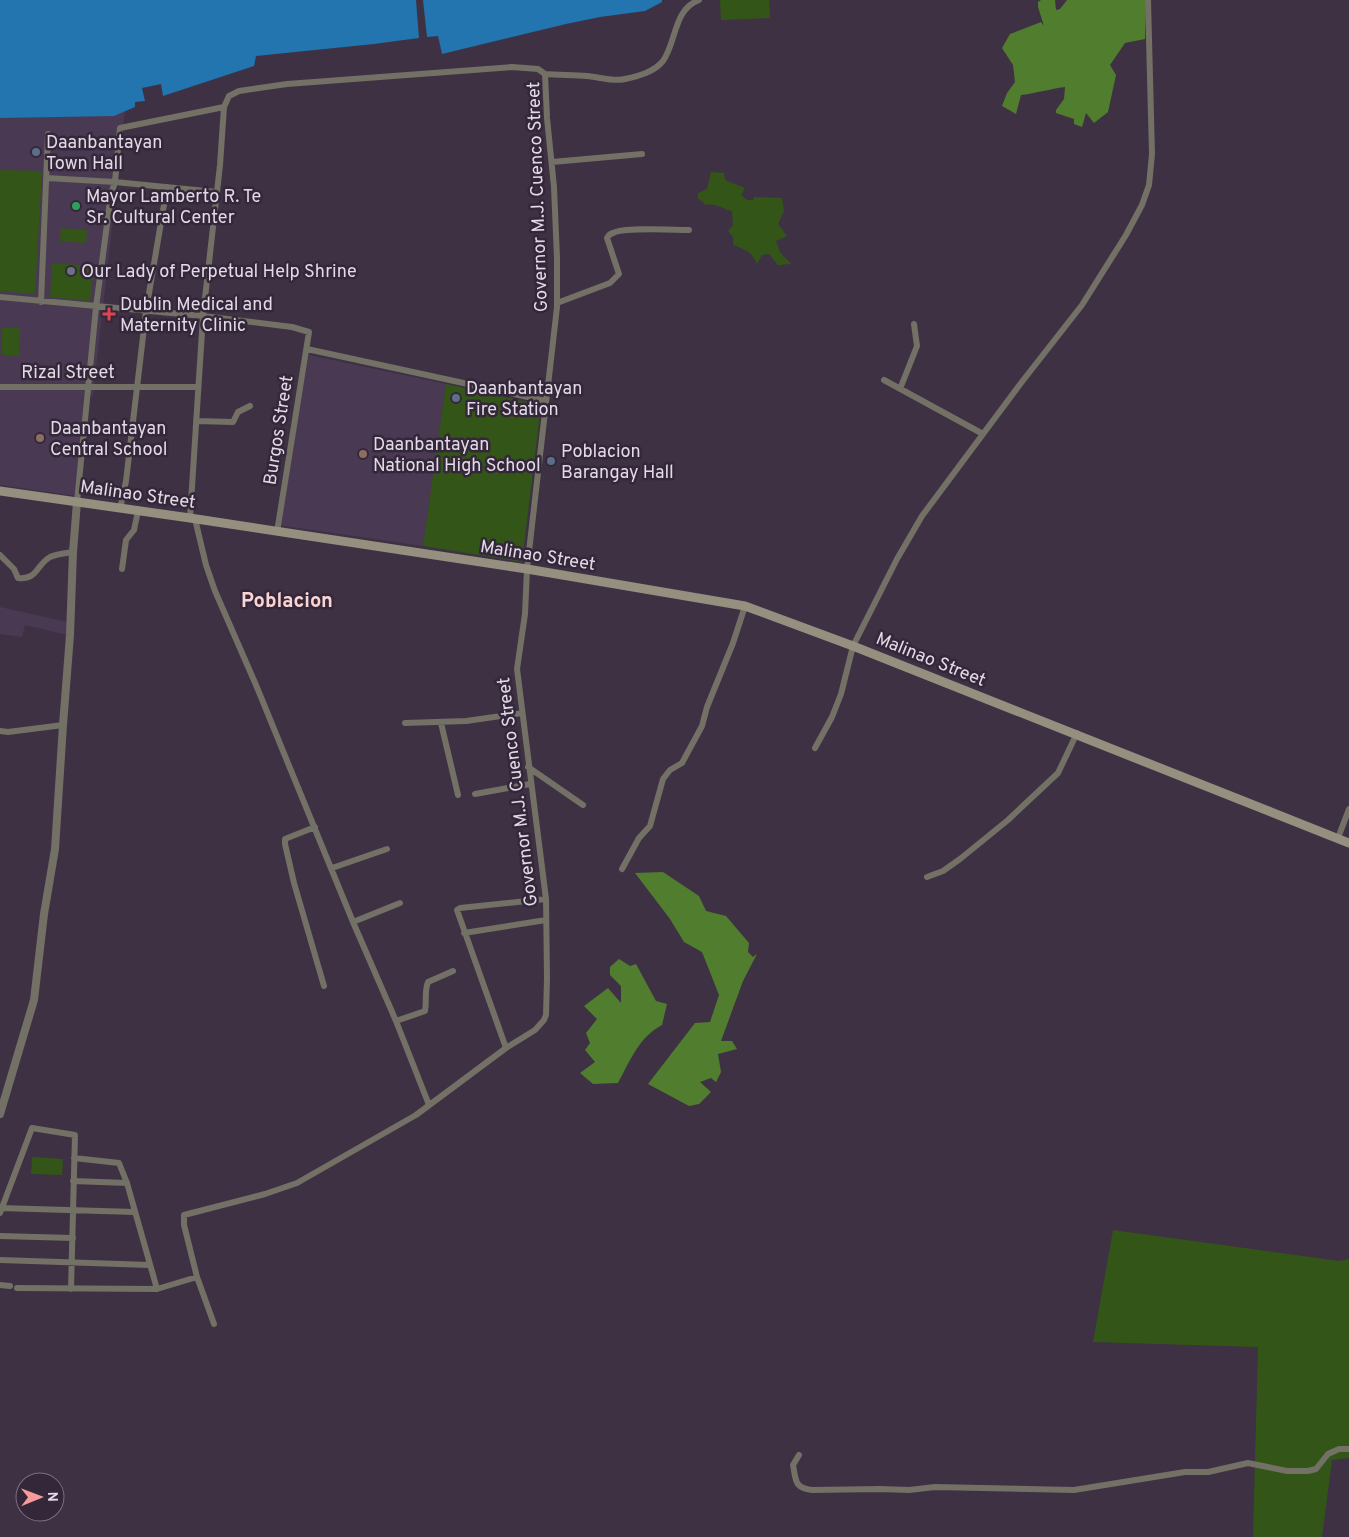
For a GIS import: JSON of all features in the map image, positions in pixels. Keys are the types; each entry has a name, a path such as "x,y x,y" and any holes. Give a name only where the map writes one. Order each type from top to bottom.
{"main road":[{"name":"Malinao Street","path":"0,491 193,518 527,569 745,606 1077,733 1349,843"}],"street":[{"name":"Governor M.J. Cuenco Street","path":"506,1048 535,1030 544,1020 547,1008 546,899 517,669 525,614 527,569 557,303 557,258 552,162 545,74 623,80 646,74 664,59 679,19 687,8 700,0"},
{"path":"815,748 832,717 841,694 853,646 897,559 922,516 1082,305 1126,235 1149,185 1152,137 1148,0"},
{"path":"429,1105 396,1021 215,591 193,518 196,422 203,316 224,107 229,96 239,90 288,84 512,67 538,69 545,74"},
{"path":"0,1114 36,991 44,914 56,840 77,502 96,306 107,221 115,182 120,128 224,107"},
{"path":"41,302 48,134"},
{"path":"552,162 642,154"},
{"path":"47,178 115,182 216,192"},
{"path":"120,508 126,481 146,311 167,187"},
{"path":"557,303 610,283 616,278 619,274 607,238 610,234 632,230 689,230"},
{"path":"0,298 203,316"},
{"name":"Burgos Street","path":"203,316 292,327 308,332 307,349 277,532"},
{"path":"900,388 918,346 914,324"},
{"path":"307,349 546,401"},
{"path":"884,380 983,434"},
{"name":"Rizal Street","path":"0,387 198,387"},
{"path":"196,422 233,422 238,412 250,406"},
{"path":"122,569 126,540 134,530 138,511"},
{"path":"0,555 14,569 18,578 24,578 33,575 49,558 73,552"},
{"path":"622,869 639,838 650,826 664,779 670,770 682,763 694,744 733,643 745,606"},
{"path":"405,723 441,723 522,713"},
{"path":"441,723 458,795"},
{"path":"0,731 8,732 62,725"},
{"path":"928,877 942,871 960,859 1008,820 1058,773 1077,733"},
{"path":"528,768 583,805"},
{"path":"474,794 530,784"},
{"path":"1338,838 1349,809"},
{"path":"315,827 285,839 284,844 324,986"},
{"path":"332,868 387,850"},
{"path":"214,1324 197,1276 184,1225 184,1215 265,1194 296,1183 416,1115 506,1048 457,910 460,908 546,899"},
{"path":"353,922 400,903"},
{"path":"464,933 546,920"},
{"path":"396,1021 425,1011 427,1002 425,990 428,982 454,971"},
{"path":"71,1289 73,1263 73,1210 73,1181 75,1135 32,1128 1,1210 73,1210 135,1212"},
{"path":"74,1158 119,1163 127,1183 156,1289"},
{"path":"73,1181 127,1183"},
{"path":"0,1236 73,1238"},
{"path":"0,1260 150,1265"},
{"path":"0,1286 71,1289 156,1289 197,1276"},
{"path":"799,1455 793,1465 796,1482 802,1489 909,1490 935,1487 1074,1490 1185,1472 1208,1472 1248,1463 1287,1471 1308,1471 1316,1468 1328,1454 1339,1449 1349,1449"}],"shaded area":[{"path":"128,110 125,111 93,396 84,396 76,496 0,485 0,115"},
{"name":"Daanbantayan National High School","path":"309,355 446,384 423,546 278,525"},
{"path":"0,607 68,622 67,635 25,625 22,637 0,634"}],"green space":[{"path":"720,0 769,0 770,18 721,20"},
{"path":"1041,0 1055,0 1056,10 1060,9 1067,0 1146,0 1145,39 1125,43 1110,65 1116,75 1108,112 1094,123 1086,113 1082,127 1074,124 1074,119 1056,113 1064,99 1065,87 1021,95 1016,114 1002,106 1007,93 1015,82 1013,65 1002,48 1010,34 1041,22 1044,26 1038,7 1038,2"},
{"path":"0,170 42,171 35,294 0,291"},
{"path":"711,172 724,173 725,180 745,188 741,195 747,200 753,200 754,197 782,198 784,211 778,224 787,236 776,241 780,252 791,264 778,265 769,254 762,255 757,264 753,256 748,252 733,245 733,237 728,231 733,225 732,211 716,205 706,205 698,198 698,193 707,189"},
{"path":"61,228 87,230 86,243 60,241"},
{"path":"52,263 94,266 90,301 50,297"},
{"path":"2,327 20,328 19,356 2,355"},
{"path":"446,384 541,405 522,562 423,546"},
{"path":"663,872 699,896 706,911 726,916 749,943 748,952 753,957 757,954 743,981 721,1041 732,1041 737,1049 718,1054 721,1072 716,1082 711,1078 700,1082 711,1092 699,1104 689,1106 648,1084 695,1023 710,1022 719,995 702,952 684,942 670,919 635,873"},
{"path":"619,959 630,966 636,964 656,1001 667,1004 662,1025 641,1043 618,1083 593,1084 580,1073 595,1062 585,1050 590,1043 586,1033 597,1019 584,1006 608,988 621,1003 621,986 610,975 610,967"},
{"path":"32,1157 63,1159 62,1175 31,1174"},
{"path":"1113,1230 1339,1261 1349,1259 1349,1458 1332,1460 1322,1537 1253,1537 1258,1347 1093,1342"}],"water":[{"path":"0,0 416,0 419,38 256,56 254,66 163,96 161,84 142,88 145,101 135,102 135,107 114,116 0,118"},
{"path":"423,0 662,0 662,2 645,11 566,24 442,54 438,36 427,37"}],"place":[{"name":"Daanbantayan Town Hall","path":"36,152"},
{"name":"Mayor Lamberto R. Te Sr. Cultural Center","path":"76,206"},
{"name":"Our Lady of Perpetual Help Shrine","path":"71,271"},
{"name":"Dublin Medical and Maternity Clinic","path":"109,314"},
{"name":"Daanbantayan Fire Station","path":"456,398"},
{"name":"Daanbantayan Central School","path":"40,438"},
{"name":"Daanbantayan National High School","path":"363,454"},
{"name":"Poblacion Barangay Hall","path":"551,461"}],"district":[{"name":"Poblacion","path":"287,600"}]}
